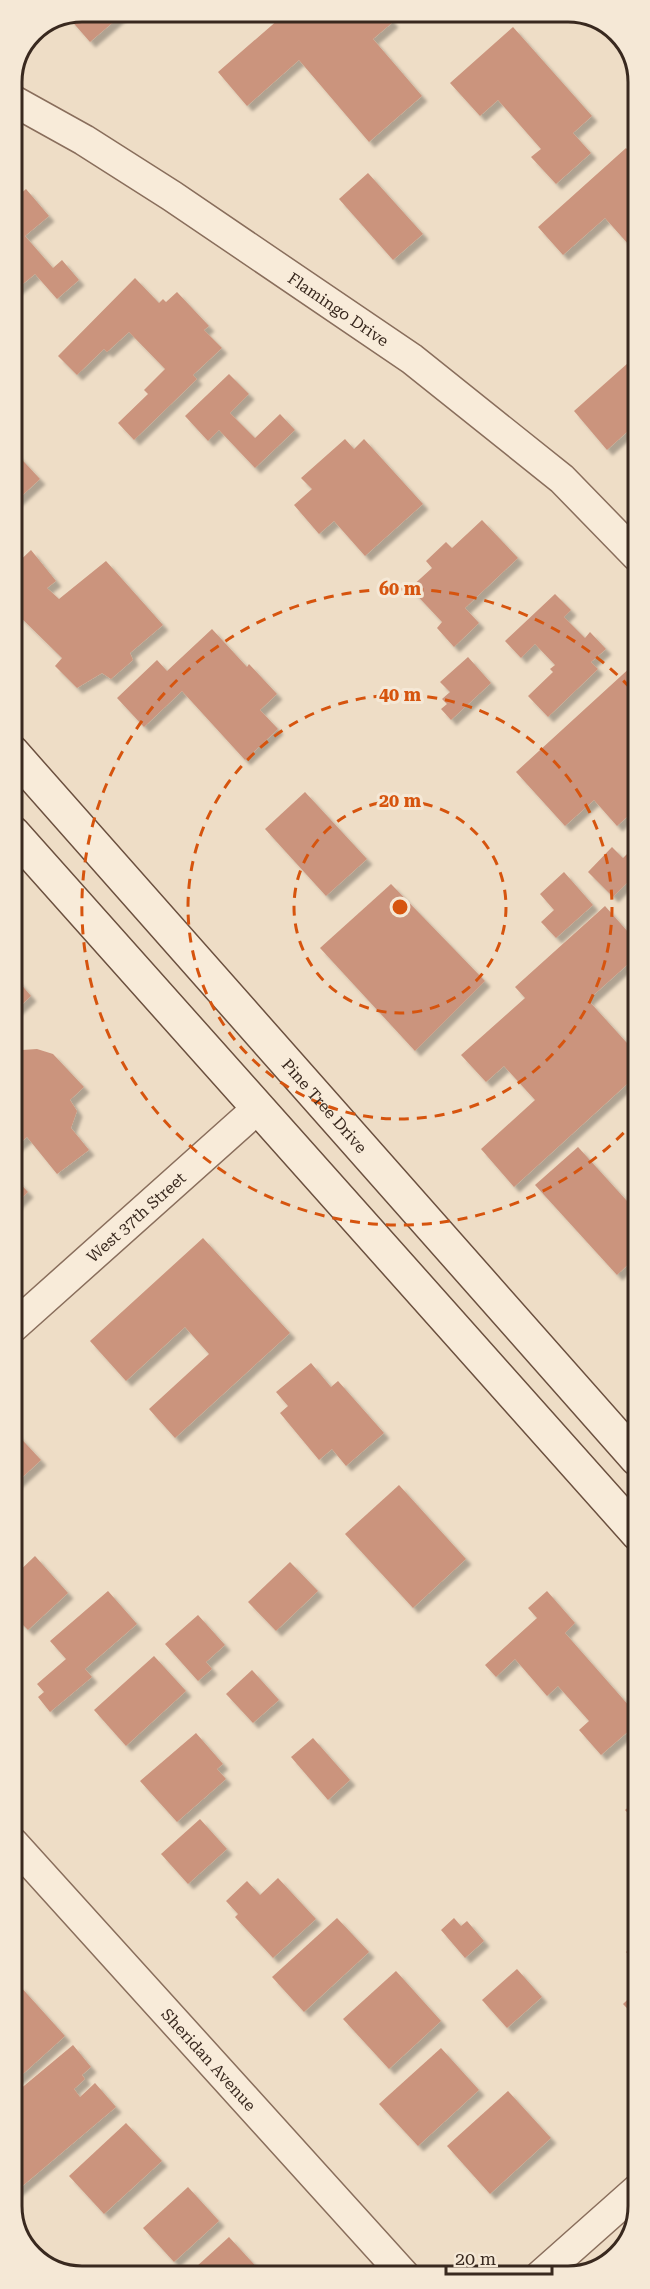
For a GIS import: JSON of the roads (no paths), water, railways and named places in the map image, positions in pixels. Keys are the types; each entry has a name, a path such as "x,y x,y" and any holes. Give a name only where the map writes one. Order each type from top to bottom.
{"main road":[{"name":"Pine Tree Drive","path":"22,763 628,1447"},
{"path":"22,844 628,1523"}],"street":[{"name":"Flamingo Drive","path":"22,106 84,140 172,196 210,224 412,358 562,479 628,547"},
{"name":"West 37th Street","path":"22,1319 258,1108"},
{"name":"Sheridan Avenue","path":"22,1853 396,2266"},
{"path":"551,2266 628,2198"}]}
